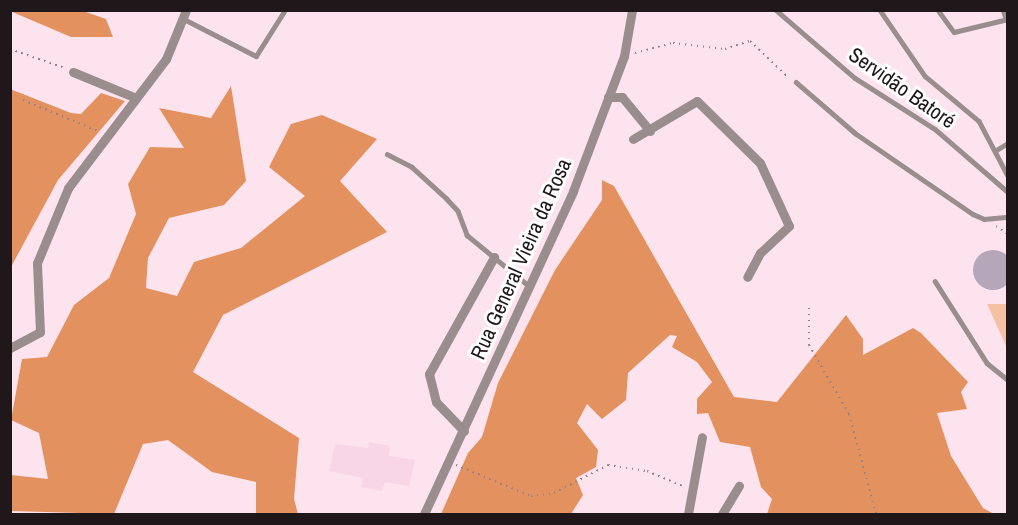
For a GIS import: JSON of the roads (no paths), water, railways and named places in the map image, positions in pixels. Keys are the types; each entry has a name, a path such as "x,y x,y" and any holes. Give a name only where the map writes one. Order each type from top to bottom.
{"street":[{"path":"1005,10 1008,19"},
{"name":"Rua General Vieira da Rosa","path":"424,514 452,461 573,191 624,56 633,11"},
{"path":"10,348 40,332 37,263 42,244 72,182 108,138 166,59 185,15"},
{"path":"73,72 136,98"},
{"path":"608,97 622,98 650,131"},
{"path":"633,139 650,131 697,101 760,163 789,226 760,253 747,277"},
{"path":"464,431 436,402 429,374 494,257"},
{"path":"688,514 696,492 702,437"},
{"path":"722,514 739,486"}],"lane":[{"path":"185,15 256,56 285,10"},
{"name":"Servidão Batoré","path":"776,10 855,78 935,129 1008,192"},
{"path":"880,10 925,76 970,110 1008,176"},
{"path":"938,10 954,32 1008,19"},
{"path":"796,82 855,133 973,214 994,220 1008,217"},
{"path":"995,151 1008,143"},
{"path":"387,154 412,167 458,211 467,235 529,286"},
{"path":"935,281 987,363 1008,380"}]}
